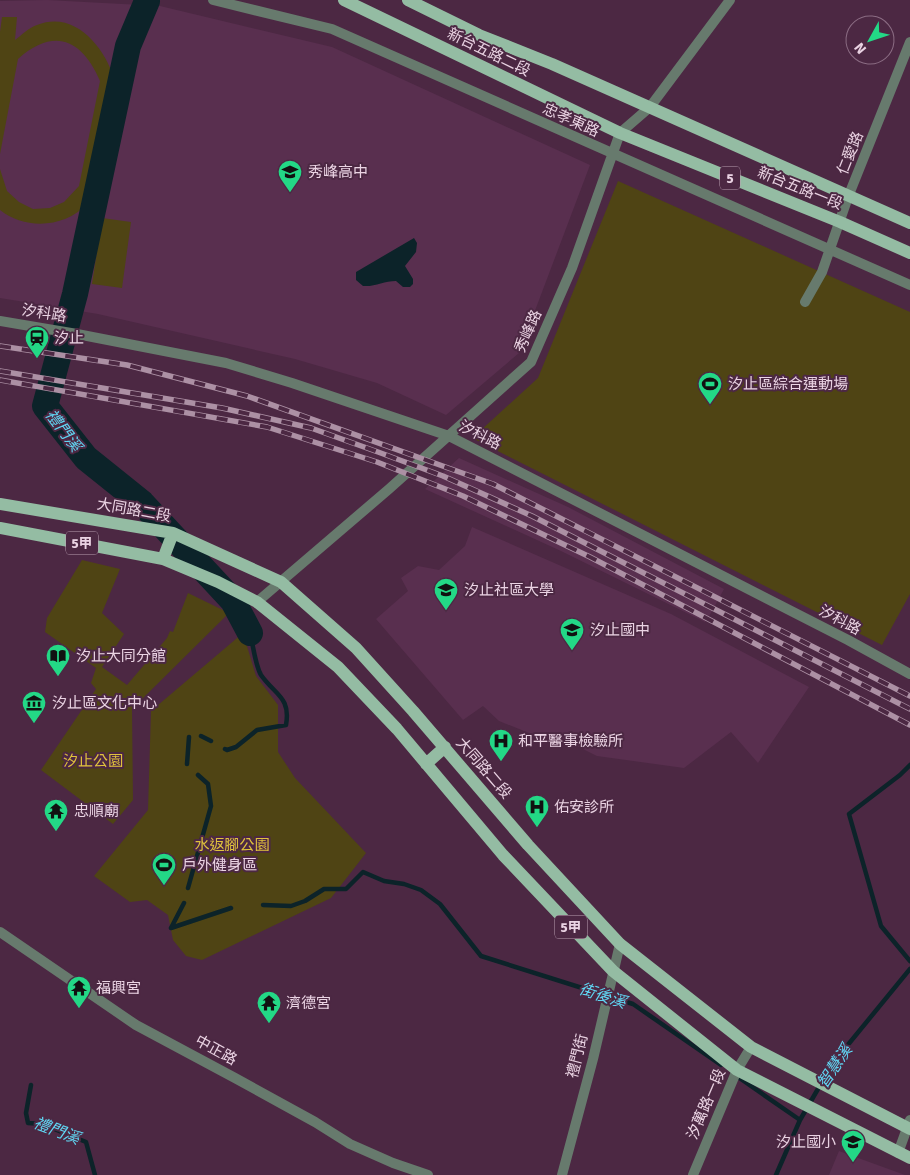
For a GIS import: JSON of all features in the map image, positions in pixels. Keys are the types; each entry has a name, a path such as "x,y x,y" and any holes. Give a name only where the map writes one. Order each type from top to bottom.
{"main road":[{"name":"新台五路二段","path":"344,0 620,133"},
{"name":"新台五路二段","path":"408,0 478,35 552,64 650,107"},
{"name":"新台五路一段","path":"650,107 848,197 910,223"},
{"name":"新台五路一段","path":"620,133 840,222 910,253"},
{"name":"大同路二段","path":"0,504 173,533 281,582 356,648 528,845 620,944 751,1047 870,1109 909,1126"},
{"name":"5甲","path":"0,528 164,559 218,582 257,602 338,668 397,729 503,855 613,971 734,1075 758,1081 910,1158"},
{"path":"164,559 173,533"},
{"path":"426,764 444,747"}],"street":[{"name":"忠孝東路","path":"213,0 332,29 910,286"},
{"path":"620,133 650,107 730,0"},
{"name":"仁愛路","path":"806,302 822,272 848,197 910,42"},
{"name":"秀峰路","path":"257,602 449,436 531,362 572,268 620,133"},
{"name":"汐科路","path":"5,322 226,363 292,383 449,436 830,631 908,673"},
{"name":"中正路","path":"0,932 136,1025 251,1086 350,1144 393,1163 428,1175"},
{"name":"禮門街","path":"562,1175 593,1059 620,944"},
{"name":"汐萬路一段","path":"693,1175 734,1075 751,1047"},
{"path":"898,1153 909,1126"}],"shaded area":[{"name":"秀峰高中","path":"47,0 160,6 332,47 590,165 519,353 446,415 377,383 295,359 98,314 0,298 0,1"},
{"path":"414,238 417,243 416,252 405,266 413,279 413,284 410,287 403,287 396,281 363,286 356,280 356,272"},
{"path":"459,458 568,507 724,589 711,613 705,622 561,551 425,489"},
{"name":"汐止國中","path":"472,527 671,614 809,687 758,763 731,732 684,768 597,756 569,742 539,737 499,721 483,706 463,720 376,619 408,591 401,578 418,566 439,570 465,546"},
{"name":"汐止國小","path":"839,1151 905,1175 829,1175"}],"green space":[{"path":"2,17 17,17 15,40 37,25 51,22 64,23 75,27 86,34 95,44 103,55 114,78 94,190 87,204 78,212 56,222 45,224 21,221 0,210 0,169 7,191 19,202 33,209 50,208 64,202 79,186 100,81 85,55 76,47 66,42 43,43 31,49 18,59 0,154 0,32"},
{"name":"汐止區綜合運動場","path":"618,181 910,312 910,594 882,645 474,439 480,431 538,378"},
{"path":"102,218 131,222 122,288 92,284"},
{"name":"汐止公園","path":"82,560 120,569 102,613 124,634 102,667 127,685 167,638 170,631 173,632 188,593 229,613 132,709 133,800 113,824 41,770 96,689 91,683 96,668 45,632 47,618"},
{"name":"水返腳公園","path":"243,633 256,676 278,705 278,752 295,778 366,853 331,898 202,960 186,956 173,940 168,915 147,900 130,902 94,876 148,810 151,711"}],"waterway":[{"name":"禮門溪","path":"147,1 128,46 75,294 45,406 86,458 142,503 233,601 250,633"},
{"name":"禮門溪","path":"225,749 236,747 257,730 286,725 287,716 284,702 259,671 250,633"},
{"name":"禮門溪","path":"201,736 211,741"},
{"name":"禮門溪","path":"187,764 189,737"},
{"name":"智慧溪","path":"910,765 900,775 849,814 881,926 910,961"},
{"name":"禮門溪","path":"188,888 211,806 208,784 198,775"},
{"name":"街後溪","path":"263,905 291,906 305,901 324,889 346,889 363,872 384,881 404,884 421,890 440,904 481,956 633,1004 721,1065"},
{"name":"禮門溪","path":"171,928 184,903"},
{"path":"171,928 231,908"},
{"name":"智慧溪","path":"776,1175 800,1120 833,1063 910,969"},
{"name":"街後溪","path":"738,1077 800,1120"},
{"name":"禮門溪","path":"31,1085 26,1113 28,1123 42,1124 86,1142 95,1175"}],"railway":[{"path":"0,346 127,365 247,396 493,484 910,696"},
{"path":"0,371 222,408 311,428 443,476 532,516 910,709"},
{"path":"0,380 267,427 377,462 463,496 590,557 910,725"}],"place":[{"name":"秀峰高中","path":"290,193"},
{"name":"汐止","path":"37,359"},
{"name":"汐止區綜合運動場","path":"710,405"},
{"name":"汐止社區大學","path":"446,611"},
{"name":"汐止國中","path":"572,651"},
{"name":"汐止大同分館","path":"58,677"},
{"name":"汐止區文化中心","path":"34,724"},
{"name":"和平醫事檢驗所","path":"501,762"},
{"name":"佑安診所","path":"537,828"},
{"name":"忠順廟","path":"56,832"},
{"name":"戶外健身區","path":"164,886"},
{"name":"福興宮","path":"79,1009"},
{"name":"濟德宮","path":"269,1024"},
{"name":"汐止國小","path":"853,1163"}]}
